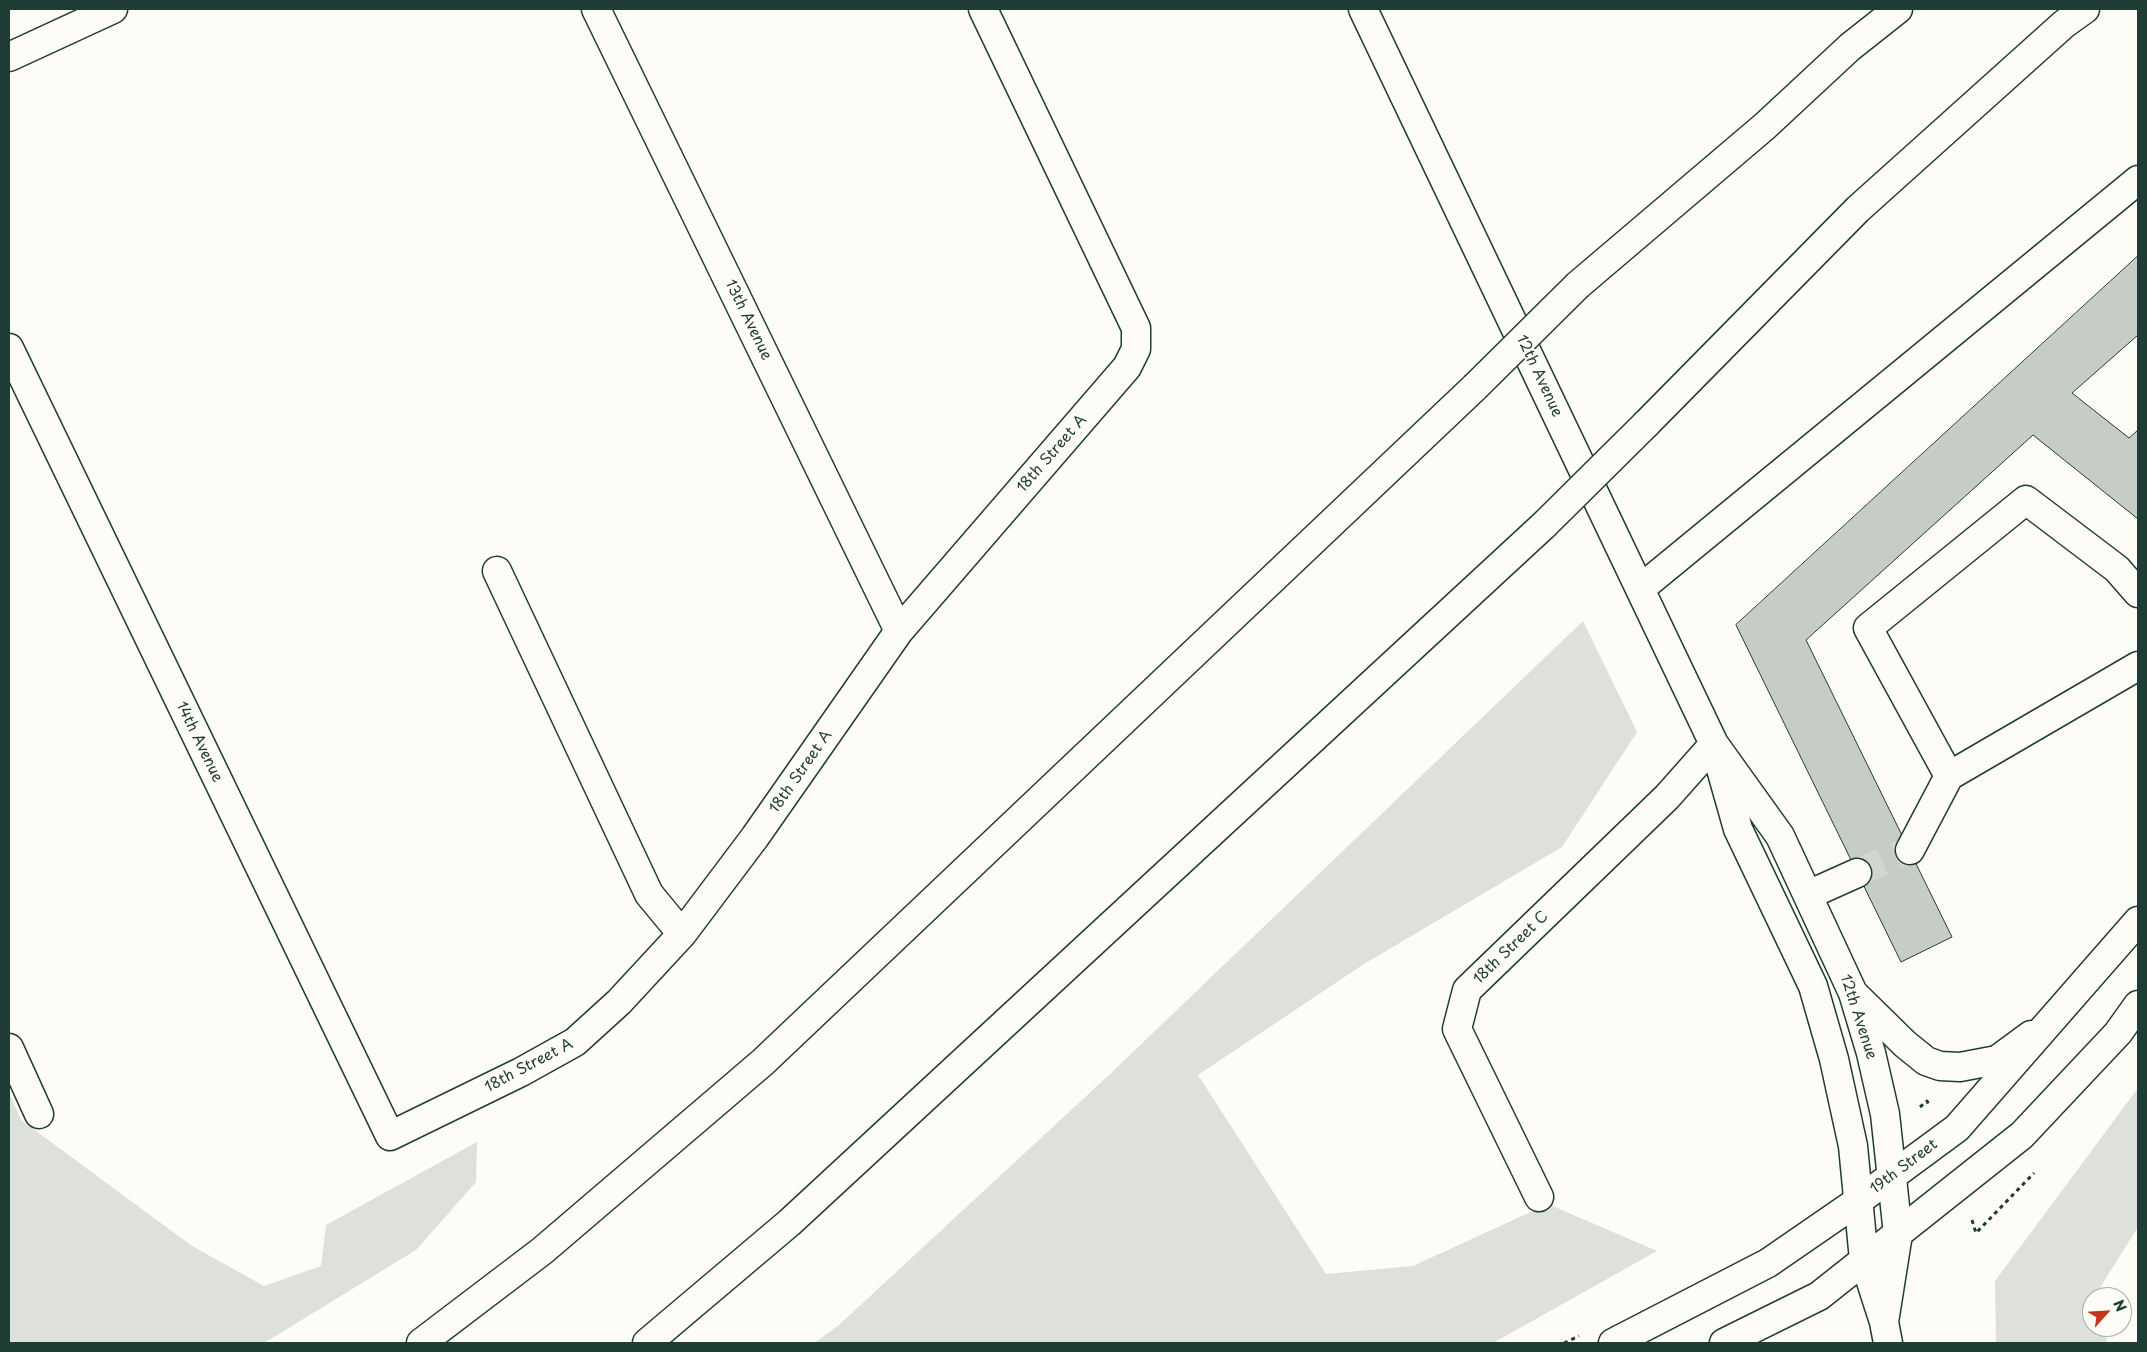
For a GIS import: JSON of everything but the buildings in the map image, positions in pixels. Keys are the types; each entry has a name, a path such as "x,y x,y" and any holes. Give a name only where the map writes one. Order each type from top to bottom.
{"main road":[{"path":"9,57 113,9"},
{"name":"13th Avenue","path":"596,9 900,630"},
{"name":"18th Street A","path":"390,1136 521,1072 575,1042 619,1002 682,934 756,838 900,630 1127,367 1136,349 1136,328 983,9"},
{"name":"12th Avenue","path":"1363,9 1714,744 1738,829 1813,986 1834,1059 1853,1146 1864,1260 1886,1333"},
{"path":"421,1343 542,1251 763,1062 1475,387 1578,284 1764,126 1850,47 1898,9"},
{"path":"647,1343 789,1223 1544,525 1858,209 2075,16 2096,9"},
{"path":"1640,589 2138,180"},
{"name":"14th Avenue","path":"9,348 390,1136"},
{"path":"1949,776 1868,628 2026,500 2128,569 2138,593"},
{"path":"497,571 649,894 682,934"},
{"path":"1910,850 1949,776 2138,666"},
{"name":"12th Avenue","path":"1714,744 1780,836 1853,993 1871,1054 1884,1114 1898,1234 1886,1333"},
{"name":"18th Street C","path":"1539,1197 1457,1029 1467,990 1667,798 1714,744"},
{"path":"1808,894 1857,873"},
{"name":"19th Street","path":"1613,1343 1768,1263 1858,1201 1957,1128 2138,921"},
{"path":"1853,993 1905,1044 1926,1061 1940,1066 1960,1068 1997,1060 2056,1016"},
{"path":"1724,1343 1819,1296 2022,1135 2118,1033 2138,1005"},
{"path":"9,1048 39,1114"}],"shaded area":[{"path":"1583,621 1637,732 1562,847 1364,964 1198,1075 1326,1274 1413,1266 1548,1204 1657,1251 1493,1343 814,1343 839,1325 1109,1075"},
{"path":"2138,1088 2138,1227 2101,1287 2082,1287 2082,1337 2106,1337 2107,1343 1996,1343 1995,1281"},
{"path":"9,1093 21,1120 192,1246 264,1286 321,1266 326,1225 477,1142 476,1182 416,1250 264,1343 9,1343"}],"tunnel":[{"path":"1857,873 1910,850"}]}
